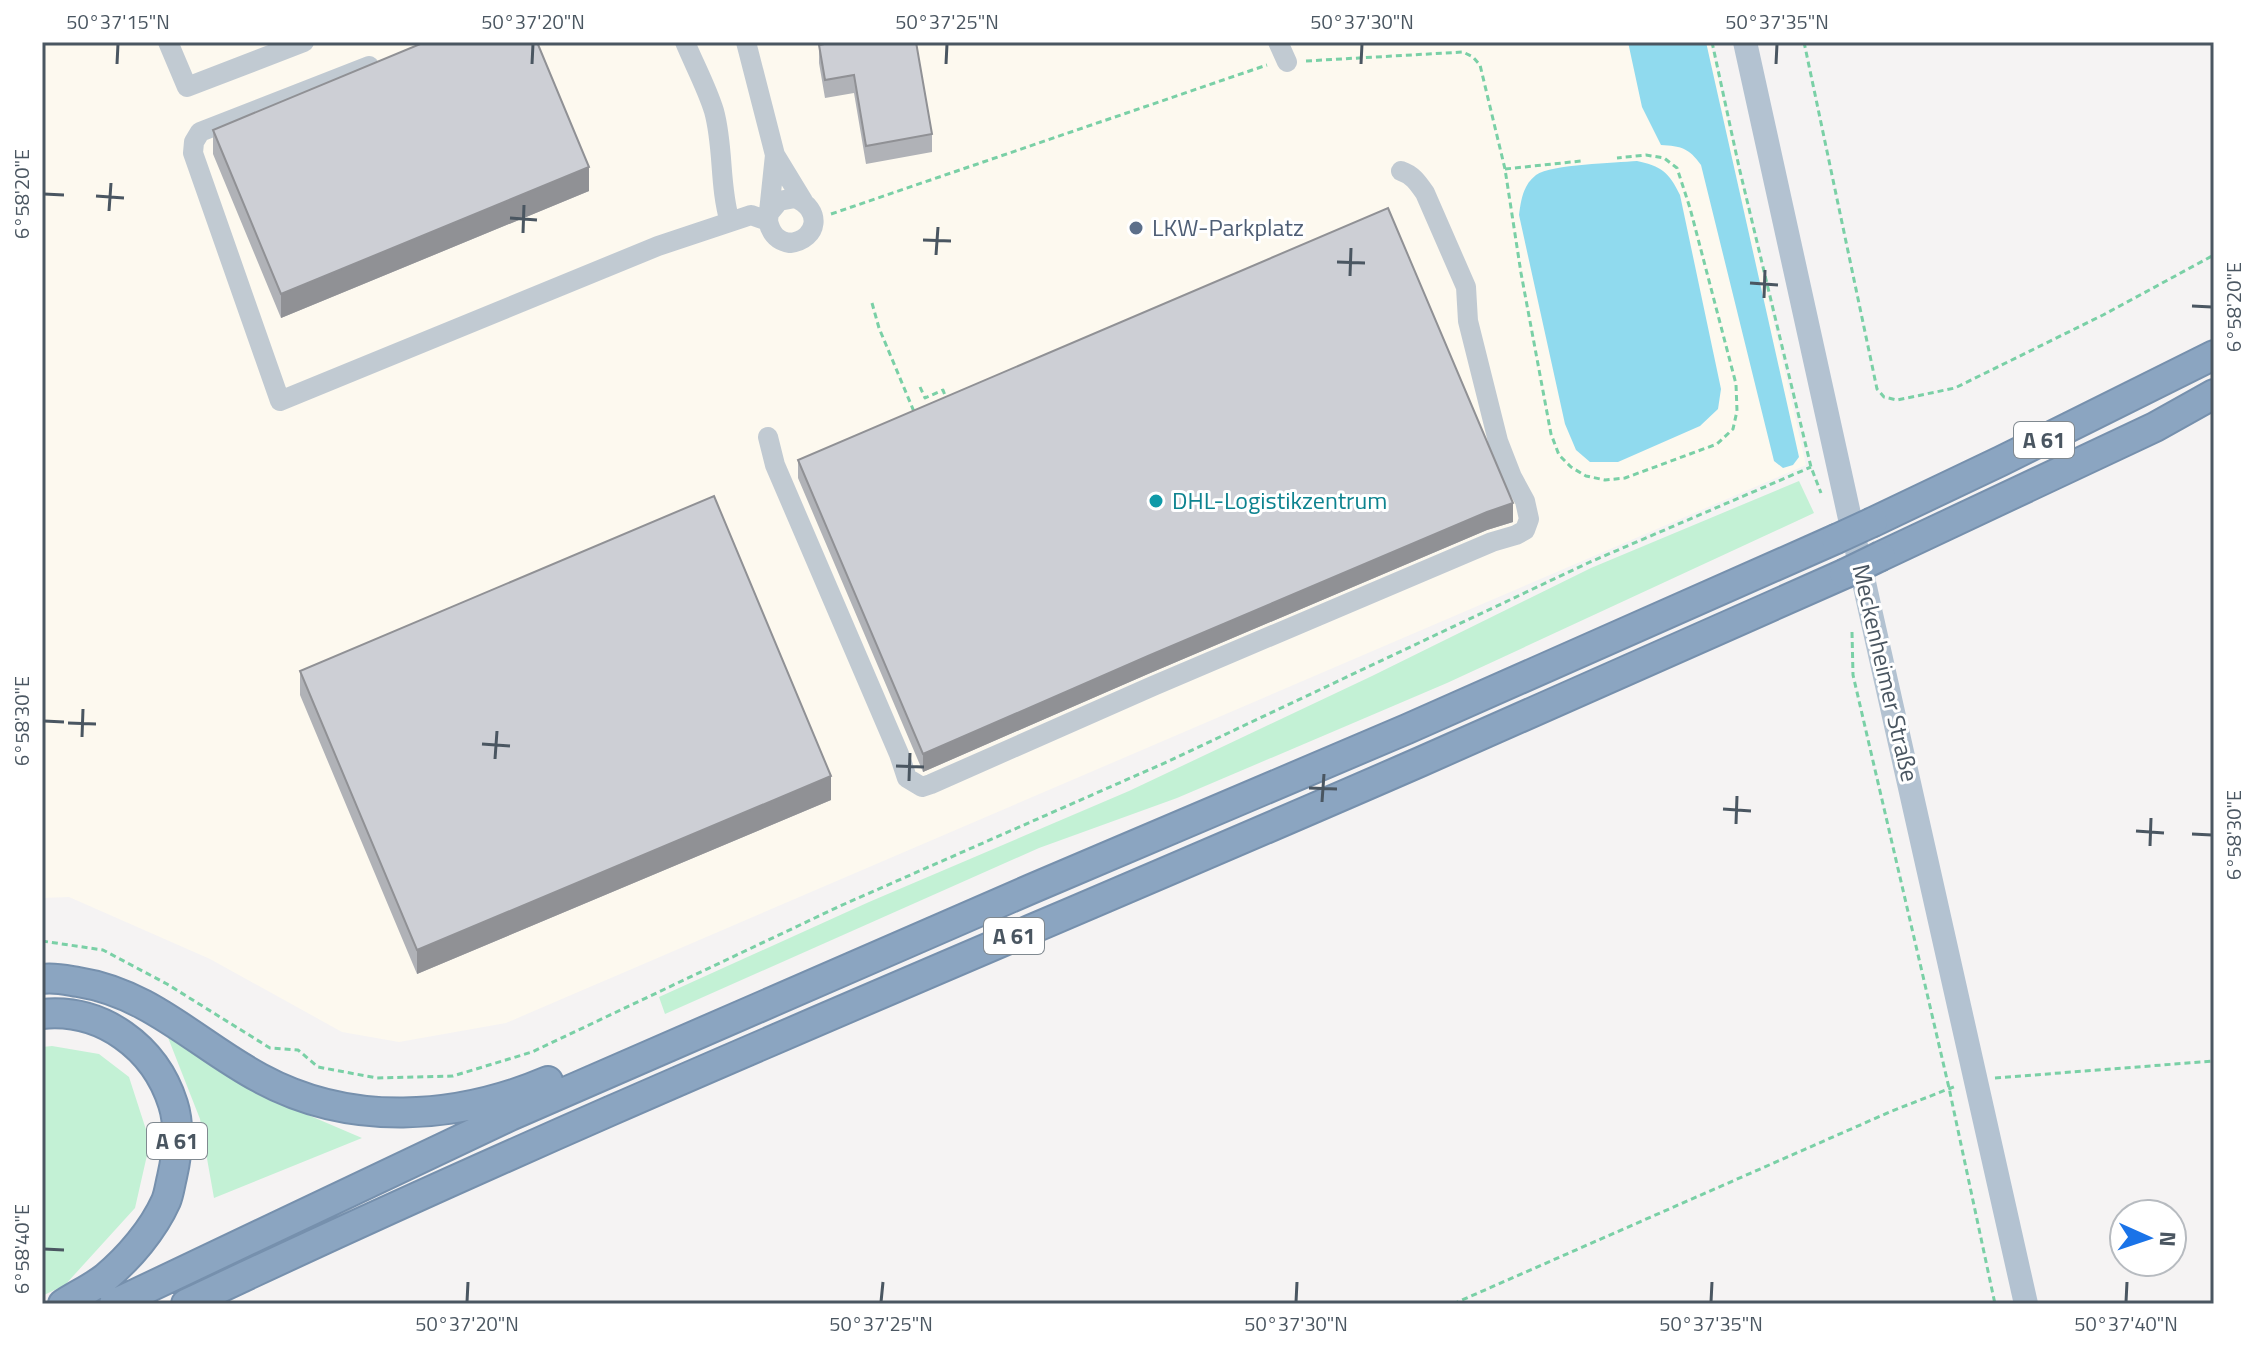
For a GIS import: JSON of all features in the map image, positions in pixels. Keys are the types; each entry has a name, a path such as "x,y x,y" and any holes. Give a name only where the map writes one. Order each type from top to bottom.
{"highway":[{"name":"A 61","path":"114,1304 510,1116 1407,729 1836,539 2214,355"},
{"name":"A 61","path":"186,1304 634,1099 1418,763 1844,574 2155,427 2214,394"},
{"name":"A 61","path":"42,979 99,985 142,1002 260,1079 317,1103 369,1113 420,1113 475,1105 525,1091 956,907 1031,889"},
{"name":"A 61","path":"42,1014 60,1012 101,1022 132,1040 158,1071 174,1106 178,1153 166,1200 144,1238 105,1278 63,1304"}],"main road":[{"name":"Meckenheimer Straße","path":"1745,42 2026,1304"}],"street":[{"path":"168,42 187,87 304,42"},
{"path":"685,42 713,110 730,222"},
{"path":"746,42 775,155 812,213 810,233 805,239 790,243 775,237 768,217 775,155"},
{"path":"1278,42 1287,62"},
{"path":"393,57 200,132 194,142 193,153 280,401 658,246 751,215 768,217"},
{"path":"768,437 775,465 907,778 922,787 931,784 1197,667 1525,530 1529,519 1525,501 1498,441 1468,321 1466,287 1425,193 1417,180 1401,171"},
{"path":"768,217 779,201 795,198 803,201"}],"path":[{"path":"1712,42 1811,467 1822,494"},
{"path":"1804,42 1877,389 1884,397 1897,400 1955,388 2103,315 2214,255"},
{"path":"813,223 847,208 1264,66 1463,52 1480,65 1505,169 1551,434 1559,455 1571,467 1586,476 1605,480 1625,478 1717,444 1733,429 1737,411 1736,384 1719,313 1677,168 1664,158 1646,155 1617,158"},
{"path":"1505,169 1581,161"},
{"path":"872,303 879,328 918,421"},
{"path":"920,387 925,398 943,390 950,407"},
{"path":"42,941 103,950 167,984 270,1048 298,1050 318,1067 377,1078 453,1076 532,1052 840,906 1169,761 1590,562 1811,467"},
{"path":"1852,632 1853,675 1949,1088 1995,1304"},
{"path":"1453,1304 1949,1088 1976,1080 2214,1061"}],"shaded area":[{"path":"42,42 1710,42 1806,465 506,1023 399,1042 342,1032 210,959 69,897 42,898"}],"green space":[{"path":"1799,481 1814,513 1447,683 1177,798 1039,848 665,1014 659,997 869,902 1129,791 1591,568"},
{"path":"167,1035 266,1097 362,1138 214,1198 200,1119"},
{"path":"42,1047 99,1054 129,1077 150,1142 135,1208 65,1285 42,1296"}],"water":[{"path":"1628,42 1706,42 1799,457 1793,465 1783,468 1774,461 1701,165 1684,149 1661,145 1642,107"},
{"path":"1637,161 1663,171 1680,195 1721,389 1718,409 1700,426 1618,462 1590,462 1576,450 1565,424 1519,215 1528,183 1544,171"}],"building":[{"path":"425,42 537,42 589,167 281,294 213,130"},
{"path":"835,42 916,42 932,134 866,146 854,75 825,80 819,45"},
{"name":"DHL-Logistikzentrum","path":"1388,208 1513,503 923,754 798,460"},
{"path":"714,496 831,776 417,950 300,671"}],"place":[{"name":"LKW-Parkplatz","path":"1136,228"},
{"name":"DHL-Logistikzentrum","path":"1156,501"}]}
